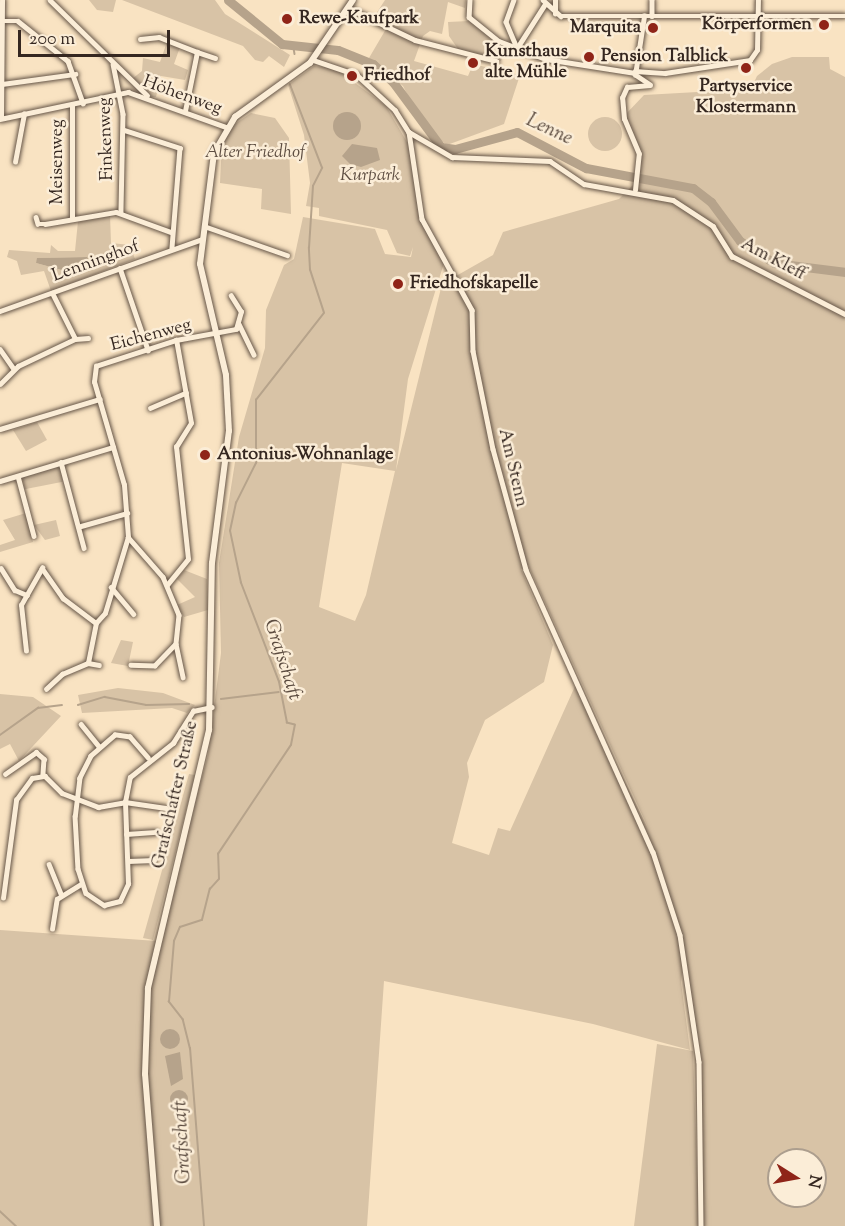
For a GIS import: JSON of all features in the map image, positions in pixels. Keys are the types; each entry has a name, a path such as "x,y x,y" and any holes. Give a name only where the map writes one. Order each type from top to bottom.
{"street":[{"path":"1,118 2,0"},
{"path":"50,0 149,97"},
{"name":"Grafschafter Straße","path":"157,1226 145,1074 148,988 212,706 212,570 229,418 217,334 201,270 202,239 214,153 226,127 314,58 353,0"},
{"path":"470,0 466,11 473,22 517,48 546,59 635,72 665,73 750,60 757,50 758,0"},
{"path":"514,0 506,22 517,48"},
{"path":"555,0 555,14"},
{"path":"652,0 652,16"},
{"path":"517,48 544,2 555,14 845,16"},
{"path":"348,8 415,40 496,61"},
{"path":"635,72 644,16"},
{"path":"1,21 21,23 75,74 84,103"},
{"path":"140,39 159,36 215,58"},
{"path":"185,111 197,52"},
{"name":"Am Stenn","path":"314,58 357,75 395,110 409,132 422,219 472,310 478,377 517,543 555,642 632,801 681,935 699,1062 701,1226"},
{"name":"Finkenweg","path":"113,64 120,94 124,130 121,213"},
{"path":"635,72 650,83 627,87 622,98 639,171 635,188"},
{"path":"2,84 75,74"},
{"name":"Höhenweg","path":"1,118 120,94 149,97 226,127"},
{"name":"Meisenweg","path":"72,105 72,219"},
{"path":"15,162 24,114"},
{"path":"124,130 180,148 171,232 172,248"},
{"name":"Am Stenn","path":"409,132 452,157 550,161 577,182 619,192 635,188"},
{"name":"Am Kleff","path":"635,188 686,207 713,226 732,256 845,314"},
{"path":"36,217 38,224 121,213 171,232"},
{"path":"204,226 287,255"},
{"name":"Lenninghof","path":"0,311 202,239"},
{"path":"120,268 148,350"},
{"path":"52,294 75,339"},
{"path":"231,296 240,308 239,324 254,355"},
{"path":"217,334 239,324"},
{"name":"Eichenweg","path":"128,537 127,513 100,399 96,366 176,340 217,334"},
{"path":"0,384 14,369 75,339 88,338"},
{"path":"167,585 188,559 176,447 191,428 176,340"},
{"path":"0,349 14,369"},
{"path":"150,408 186,393"},
{"path":"0,429 100,399"},
{"path":"0,481 113,447"},
{"path":"61,462 81,525 84,548"},
{"path":"18,476 34,536"},
{"path":"81,525 127,513"},
{"path":"128,537 167,585 179,615 176,644 183,677"},
{"path":"88,663 96,623 105,613 128,537"},
{"path":"26,651 21,605 45,567 63,598 96,623"},
{"path":"1,568 15,590 27,596"},
{"path":"111,587 134,614"},
{"path":"130,665 152,669 176,644"},
{"path":"46,689 62,674 88,663 99,665"},
{"path":"148,758 127,735 115,735 99,746 85,766 76,796 75,844 81,884 97,902 115,905 128,887 125,802 130,777 148,758 173,743 193,711 212,706"},
{"path":"81,724 99,746"},
{"path":"5,774 36,752 44,757 43,776"},
{"path":"43,776 62,793 76,796 98,807 125,802 166,808"},
{"path":"3,898 17,797 30,779 43,776"},
{"path":"126,834 156,832"},
{"path":"128,861 154,860"},
{"path":"49,864 61,894 52,929"},
{"path":"61,894 81,884"}],"green space":[{"path":"89,0 116,0 113,12 97,10"},
{"path":"122,0 215,0 225,14 290,55 284,67 269,56 263,62 255,60 243,46"},
{"name":"Kurpark","path":"385,0 466,0 465,8 448,2 442,34 430,31 423,36 414,61 468,76 473,64 520,75 504,124 447,145 424,128 403,86 369,58 386,29 372,20"},
{"path":"469,21 506,47 501,61 458,49 449,36 448,22"},
{"path":"167,42 180,47 174,64 188,70 185,80 161,76 156,97 152,97 132,79 142,71 143,58 160,62"},
{"path":"792,57 829,57 830,69 845,77 845,1226 703,1226 701,1056 684,958 681,982 690,1050 593,1024 384,981 367,1226 0,1226 0,930 157,941 208,755 221,653 219,563 239,437 265,348 266,310 284,265 294,259 303,217 375,229 385,254 411,257 413,247 410,256 397,253 387,230 319,216 319,208 306,206 310,183 304,135 288,85 314,66 335,68 386,106 411,149 420,220 444,263 408,379 396,470 442,284 493,255 503,232 619,199 639,179 641,156 625,115 644,95 751,89 757,76 772,64","holes":["342,463 395,471 366,595 355,621 319,607","528,565 649,830 576,684 510,831 498,828 489,855 452,843 469,777 467,763 485,720 544,682 553,645 521,569"]},
{"name":"Alter Friedhof","path":"251,113 275,118 289,138 291,214 261,209 262,189 220,183 222,141 232,126"},
{"path":"605,117 617,122 622,134 617,146 605,151 593,146 588,134 593,122"},
{"path":"110,215 111,243 130,245 135,259 51,291 44,271 21,275 17,261 7,257 9,250 50,253 51,245 58,251 75,251 78,221","holes":["87,257 76,274 36,263 38,258"]},
{"path":"37,422 47,440 26,451 13,430"},
{"path":"60,467 63,482 25,489 22,474"},
{"path":"26,513 33,542 0,552 0,545 15,540 3,520"},
{"path":"56,520 60,536 45,540 34,525"},
{"path":"184,570 207,579 208,610 184,617 177,605 195,597 177,579"},
{"path":"121,640 133,642 128,666 111,663"},
{"path":"118,688 163,693 195,705 187,713 172,708 82,713 78,695"},
{"path":"0,694 33,697 61,716 19,761 10,744 0,749"},
{"path":"189,774 195,775 153,940 143,938"},
{"path":"657,1044 693,1051 699,1226 634,1226"}],"shaded area":[{"path":"347,112 357,116 361,126 357,136 347,140 337,136 333,126 337,116"},
{"path":"352,144 377,148 380,160 361,167 350,164 342,156"},
{"path":"87,257 92,268 76,274 36,263 37,258"},
{"path":"170,1029 177,1032 180,1039 177,1046 170,1049 163,1046 160,1039 163,1032"},
{"path":"180,1052 183,1079 171,1086 165,1056"},
{"path":"175,1090 183,1090 188,1095 186,1106 175,1108 170,1103 170,1095"}],"waterway":[{"name":"Lenne","path":"228,0 282,44 338,50 373,64 393,82 441,147 455,149 517,132 586,168 693,188 711,202 740,241 774,263 845,272"},
{"name":"Grafschaft","path":"294,48 295,54"},
{"name":"Grafschaft","path":"204,1226 190,1049 183,1020 169,1002 174,941 180,927 202,920 210,889 219,879 218,854 291,745 295,725 287,723 279,682 241,583 230,531 236,503 256,463 256,400 324,313 310,270 309,248 313,186 322,168 290,85"},
{"path":"221,699 279,692"},
{"path":"78,705 105,697 146,705 189,704"},
{"path":"0,735 38,708 62,705"},
{"path":"0,1211 16,1226"}],"place":[{"name":"Rewe-Kaufpark","path":"287,19"},
{"name":"Körperformen","path":"824,25"},
{"name":"Marquita","path":"653,28"},
{"name":"Pension Talblick","path":"589,57"},
{"name":"Kunsthaus alte Mühle","path":"473,63"},
{"name":"Partyservice Klostermann","path":"746,68"},
{"name":"Friedhof","path":"352,76"},
{"name":"Friedhofskapelle","path":"398,284"},
{"name":"Antonius-Wohnanlage","path":"205,455"}]}
